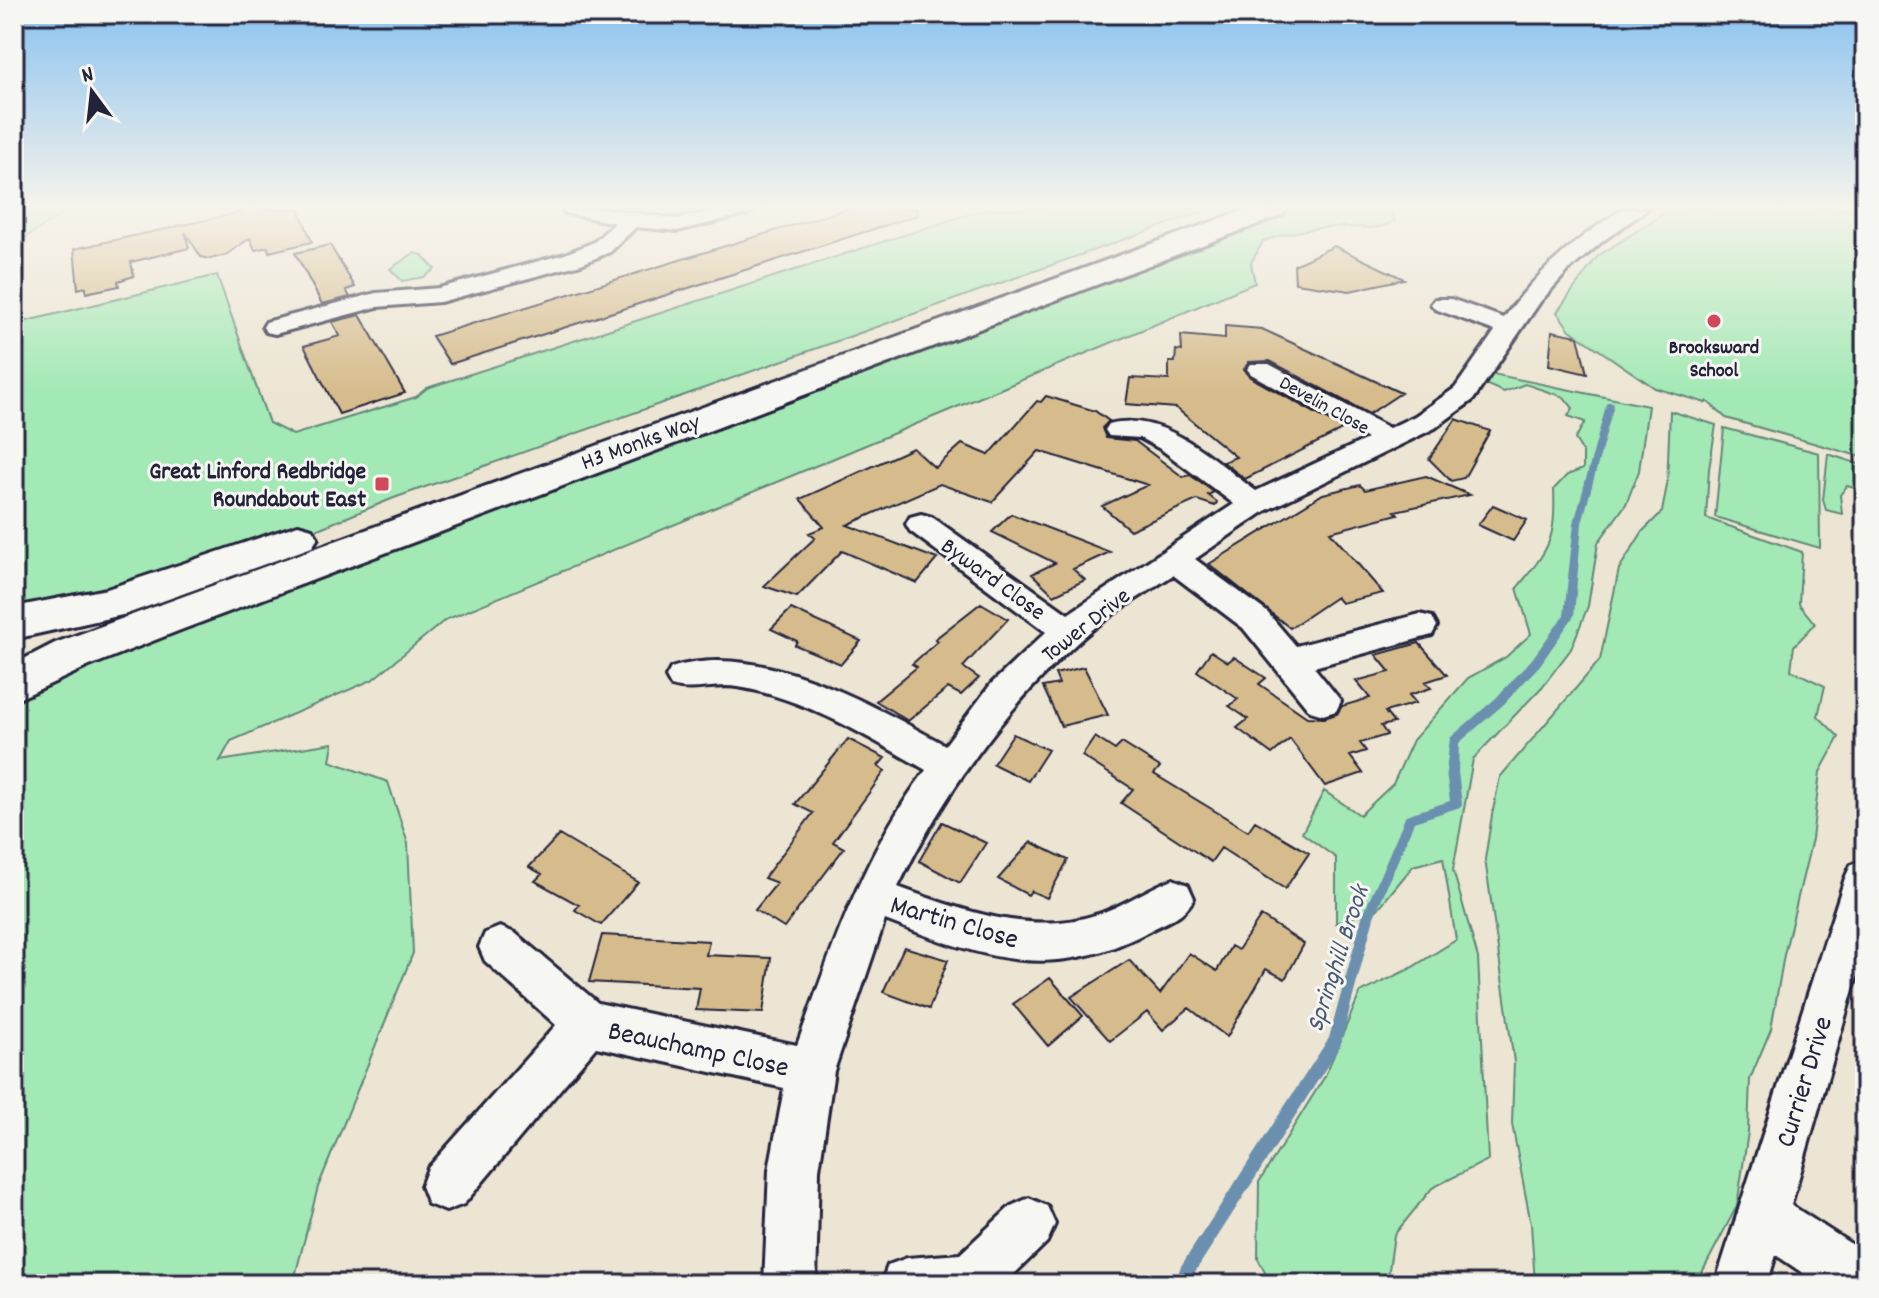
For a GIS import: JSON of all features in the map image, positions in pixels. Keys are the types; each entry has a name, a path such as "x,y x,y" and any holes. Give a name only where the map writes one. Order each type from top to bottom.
{"main road":[{"name":"H3 Monks Way","path":"14,684 162,604 935,304 1035,270"},
{"name":"H3 Monks Way","path":"282,560 621,448 1107,270"},
{"name":"H3 Monks Way","path":"14,623 112,603 162,604"}],"street":[{"path":"275,327 376,300 440,295 534,270"},
{"name":"Tower Drive","path":"790,1284 794,1170 811,1071 872,896 911,820 1003,694 1068,631 1254,504 1425,422 1464,394 1531,297 1557,270"},
{"path":"1443,304 1510,328"},
{"name":"Develin Close","path":"1260,369 1390,440"},
{"path":"1119,430 1145,430 1172,444 1254,504"},
{"name":"Byward Close","path":"921,524 1068,631"},
{"path":"1173,559 1255,620 1323,701"},
{"path":"1291,660 1420,626"},
{"path":"683,677 737,674 808,695 846,711 950,766"},
{"name":"Currier Drive","path":"1741,1284 1761,1215 1852,968 1865,878"},
{"name":"Martin Close","path":"872,896 985,935 1033,943 1090,937 1173,898"},
{"name":"Beauchamp Close","path":"500,947 587,1023 811,1071"},
{"name":"Beauchamp Close","path":"446,1186 587,1023"},
{"path":"1761,1215 1865,1284"},
{"path":"907,1284 971,1279 1029,1224"}],"green space":[{"path":"391,270 434,270 424,277 402,281"},
{"path":"796,270 1039,270 394,498 281,544 14,623 14,324 217,275 269,423 293,435 416,397 427,388"},
{"path":"1105,270 1252,270 1255,283 445,620 372,680 231,741 220,761 333,743 330,761 388,782 408,844 413,953 318,1187 293,1284 14,1284 14,684"},
{"name":"Brooksward School","path":"1588,270 1865,270 1865,458 1726,418 1707,401 1655,388 1570,330 1557,312"},
{"path":"1488,373 1648,406 1639,471 1626,504 1598,543 1588,606 1571,649 1542,687 1473,759 1453,870 1478,958 1488,1160 1432,1188 1394,1235 1387,1284 1271,1284 1258,1259 1259,1182 1325,1076 1360,993 1411,968 1456,940 1443,858 1413,866 1377,910 1336,923 1336,858 1302,833 1324,791 1360,815 1393,784 1413,740 1468,678 1506,657 1531,634 1517,588 1537,563 1552,533 1554,489 1567,475 1583,469 1583,452 1575,439 1585,422 1568,416 1573,408 1564,397 1525,384 1504,392 1487,385 1482,379"},
{"path":"1670,411 1716,425 1706,518 1802,552 1799,604 1815,624 1794,646 1791,670 1825,686 1818,716 1839,737 1820,772 1812,839 1784,955 1771,1029 1750,1079 1748,1132 1737,1206 1696,1284 1535,1284 1531,1224 1512,1124 1514,1062 1485,859 1500,777 1600,660 1619,569 1643,531 1662,512 1667,485"},
{"path":"1724,428 1819,453 1820,548 1715,517"},
{"path":"1828,454 1865,466 1865,491 1847,486 1840,495 1842,514 1826,510 1823,500"}],"building":[{"path":"76,270 133,270 134,276 118,281 119,286 86,293 86,287 78,289"},
{"path":"304,270 345,270 355,287 346,290 350,297 322,304"},
{"path":"649,270 747,270 450,364 432,336"},
{"path":"1294,270 1384,270 1404,279 1350,291 1295,283"},
{"path":"360,315 405,393 339,414 304,346 340,336 332,322"},
{"path":"1225,326 1262,329 1401,393 1369,414 1270,361 1249,362 1244,369 1250,377 1344,429 1245,479 1223,462 1236,457 1176,408 1126,404 1130,378 1169,380 1169,362 1175,362 1176,350 1182,351 1181,335 1225,339"},
{"path":"1552,331 1578,336 1587,374 1549,365"},
{"path":"1046,396 1095,411 1109,421 1102,428 1106,438 1135,441 1183,477 1190,475 1214,492 1208,495 1217,502 1215,506 1197,500 1130,530 1102,506 1148,485 1039,451 992,502 940,484 847,525 937,559 917,583 842,551 797,597 764,586 815,538 809,533 824,527 800,499 913,448 935,468 962,444 989,455 1037,401 1041,402"},
{"path":"1456,419 1490,431 1464,478 1451,481 1429,459"},
{"path":"1426,476 1470,495 1395,511 1398,514 1330,532 1383,593 1341,603 1336,597 1290,628 1209,564 1323,494 1360,485 1365,490"},
{"path":"1493,505 1527,520 1513,541 1478,525"},
{"path":"1011,514 1110,552 1073,569 1085,580 1054,595 1032,574 1055,563 992,532"},
{"path":"981,603 1008,619 963,667 979,678 961,695 948,688 908,721 876,701 917,667 912,664 938,641 935,639"},
{"path":"791,609 861,641 841,664 795,645 797,641 771,629"},
{"path":"1419,643 1447,675 1425,682 1431,688 1409,695 1416,703 1385,712 1394,723 1381,726 1387,735 1360,743 1366,751 1350,756 1363,773 1325,786 1290,739 1272,754 1237,728 1248,719 1229,706 1238,699 1197,671 1211,651 1228,662 1234,657 1266,678 1259,684 1307,717 1324,718 1337,714 1342,706 1370,698 1356,681 1390,672 1376,655"},
{"path":"1084,667 1108,715 1061,726 1043,687 1059,684 1055,674"},
{"path":"1013,734 1048,750 1028,781 993,764"},
{"path":"1095,737 1115,750 1122,743 1160,767 1154,774 1248,831 1255,821 1309,853 1285,889 1221,848 1211,862 1121,803 1133,789 1082,756"},
{"path":"848,739 885,758 878,766 885,771 833,842 844,848 784,928 755,910 777,883 764,878 813,813 795,804"},
{"path":"942,822 986,843 960,883 919,861"},
{"path":"559,835 638,882 601,925 575,910 579,905 535,881 542,874 529,867"},
{"path":"1031,842 1068,860 1047,898 1031,891 1028,895 998,879"},
{"path":"1261,916 1304,944 1285,979 1266,969 1227,1037 1189,1008 1163,1030 1147,1012 1110,1041 1071,997 1129,960 1160,994 1189,953 1217,971 1231,946 1238,950"},
{"path":"602,935 709,941 706,955 771,958 763,1013 696,1010 700,988 589,982"},
{"path":"904,947 948,960 929,1009 883,992"},
{"path":"1050,978 1083,1016 1048,1046 1013,1004"}],"waterway":[{"name":"Springhill Brook","path":"1182,1284 1186,1271 1335,1041 1368,917 1410,818 1456,804 1452,772 1454,741 1500,701 1536,662 1569,616 1578,523 1610,404"}],"place":[{"name":"Brooksward School","path":"1714,321"},
{"name":"Great Linford Redbridge Roundabout East","path":"382,484"}]}
